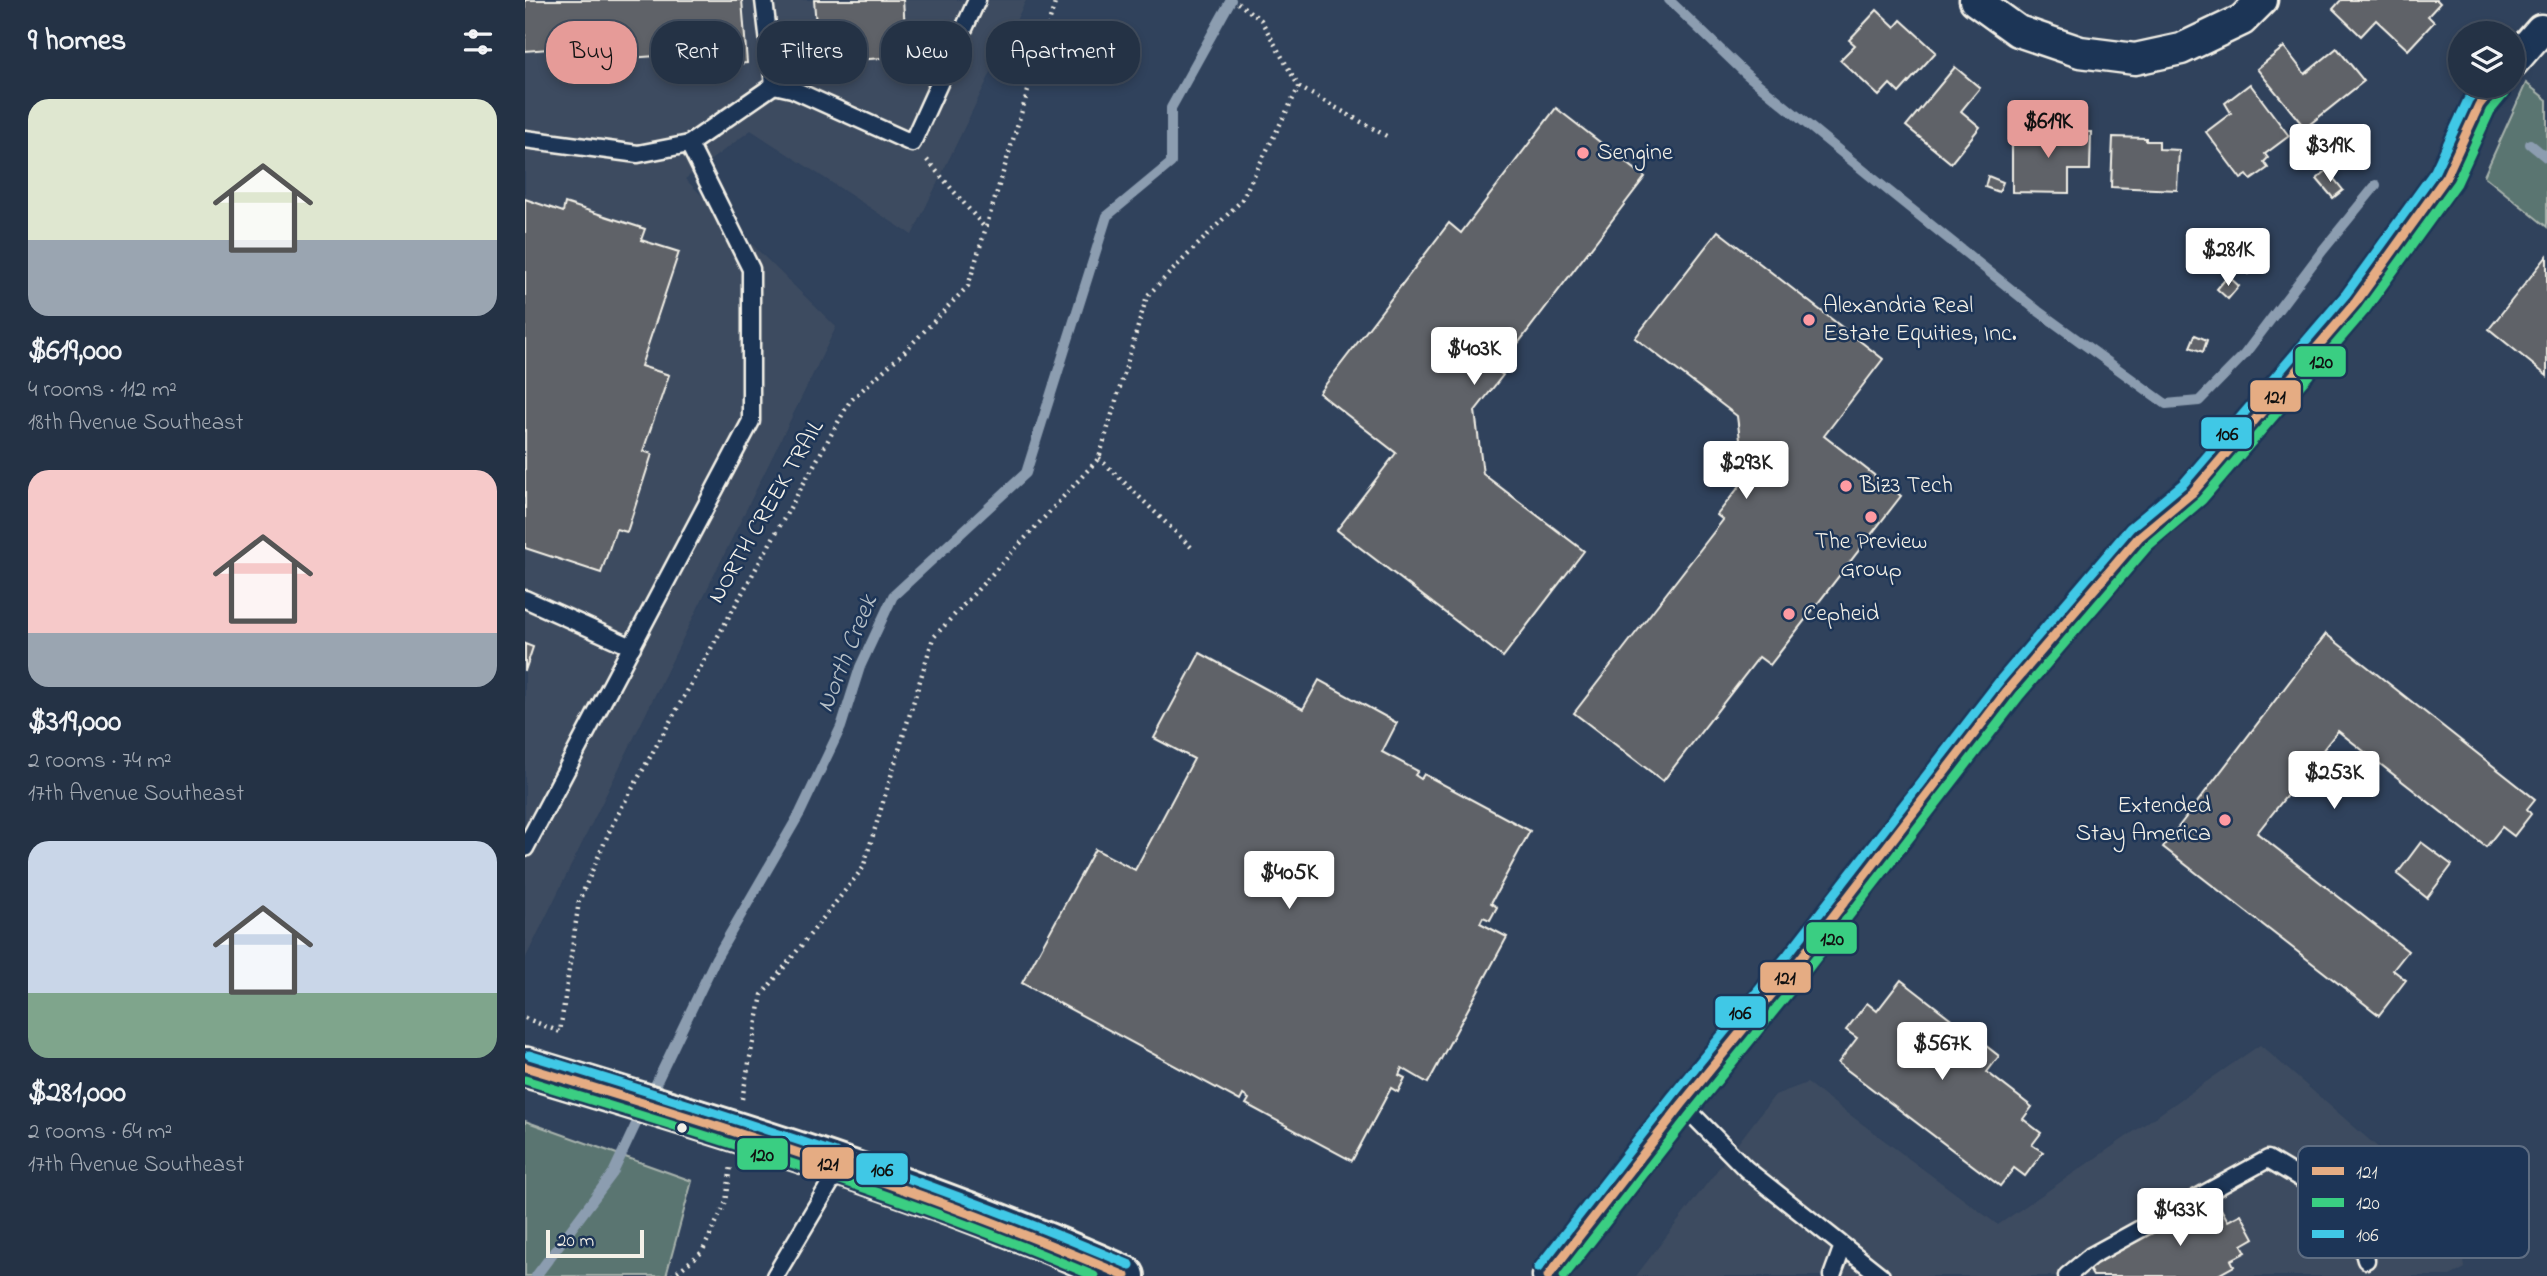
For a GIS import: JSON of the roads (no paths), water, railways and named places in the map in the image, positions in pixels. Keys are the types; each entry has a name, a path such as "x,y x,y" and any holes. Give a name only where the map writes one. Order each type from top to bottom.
{"street":[{"path":"1975,0 2018,32 2080,52 2135,59 2181,49 2242,20 2262,0"},
{"path":"2525,48 2544,27"},
{"path":"1548,1276 1682,1104 1798,962 2010,687 2140,537 2193,492 2356,302 2446,177 2485,98"},
{"path":"525,1067 841,1166 1041,1238 1125,1276"}],"lane":[{"path":"764,0 774,85"},
{"path":"525,139 638,153 688,144 774,85 792,89 912,143 977,0"},
{"path":"525,848 751,421 751,269 688,144"},
{"path":"525,599 632,647"},
{"path":"1682,1104 1746,1169 1881,1276"},
{"path":"2067,1276 2091,1256 2268,1159 2298,1177"},
{"path":"775,1276 841,1166"},
{"path":"1832,1276 1843,1246"}],"waterway":[{"name":"North Creek","path":"650,1096 716,958 800,813 841,727 860,667 893,596 1026,473 1107,216 1171,163 1171,108 1231,0"},
{"path":"1669,0 1746,74 1869,175 2038,311 2166,404 2199,401 2244,355 2376,185"},
{"path":"2530,144 2547,158"},
{"name":"North Creek","path":"536,1276 613,1173 643,1109"}],"place":[{"name":"Sengine","path":"1583,153"},
{"name":"Alexandria Real Estate Equities, Inc.","path":"1809,320"},
{"name":"Biz3 Tech","path":"1846,486"},
{"name":"The Preview Group","path":"1871,517"},
{"name":"Cepheid","path":"1789,614"},
{"name":"Extended Stay America","path":"2225,820"}]}
